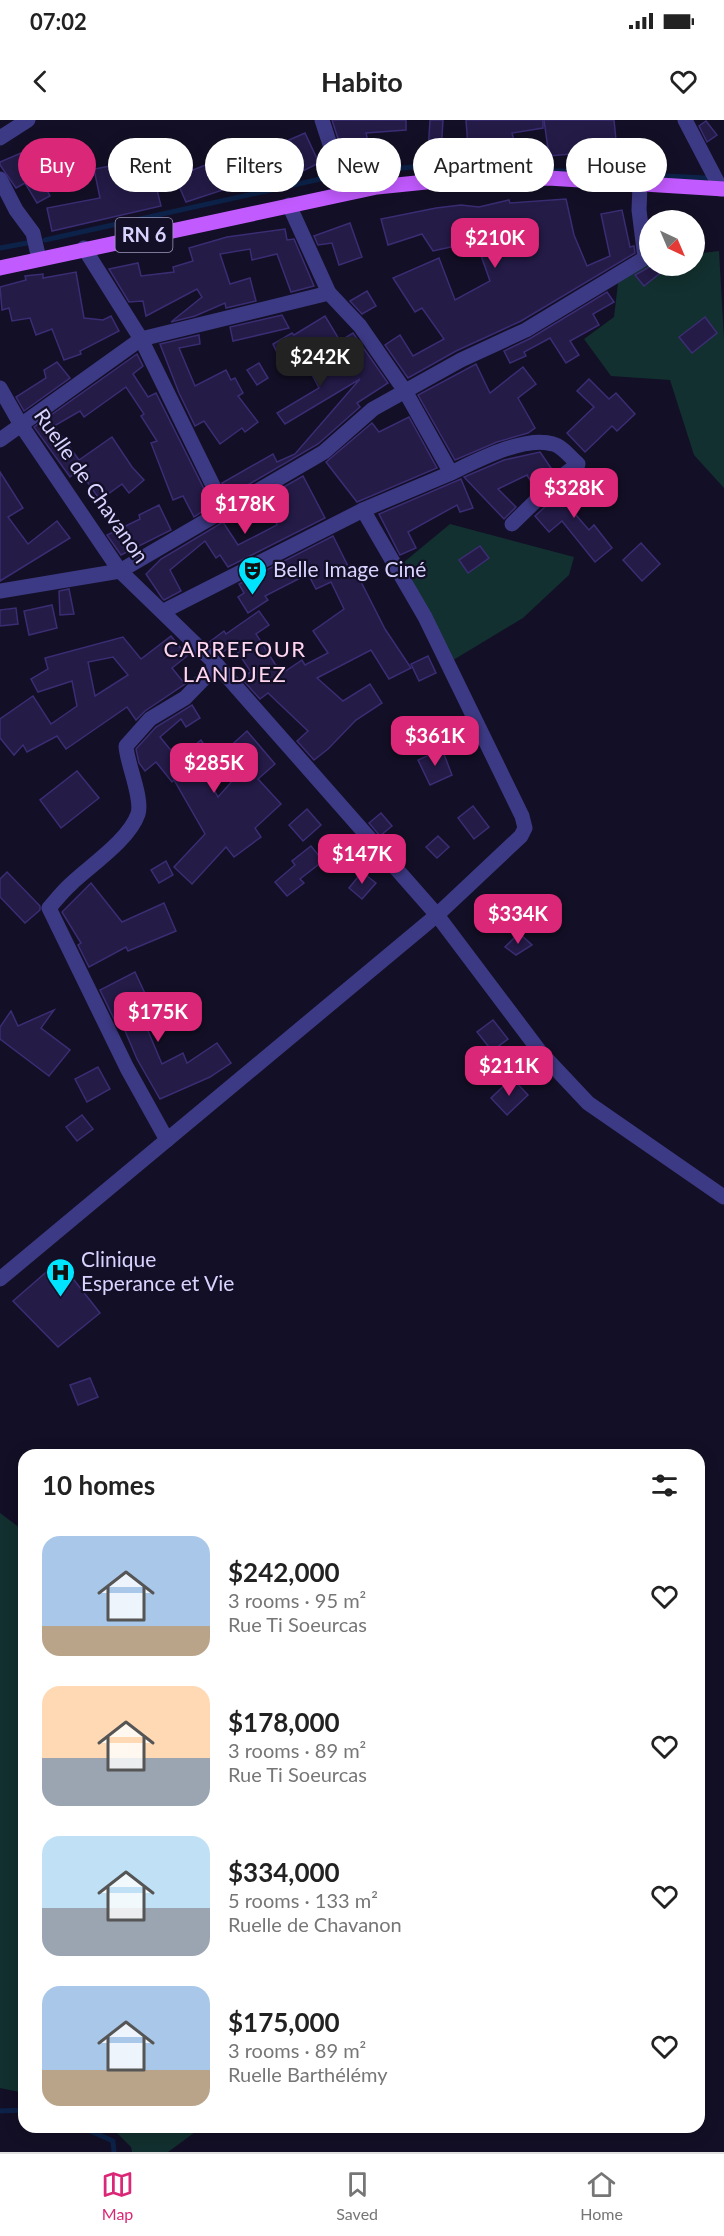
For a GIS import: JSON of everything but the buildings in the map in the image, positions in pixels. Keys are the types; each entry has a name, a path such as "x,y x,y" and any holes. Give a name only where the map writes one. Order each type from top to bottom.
{"main road":[{"name":"RN 6","path":"401,185 436,181 566,179"},
{"name":"RN 6","path":"667,186 722,189"},
{"name":"RN 6","path":"0,268 349,192"}],"street":[{"path":"0,138 28,120"},
{"path":"322,120 328,138"},
{"path":"685,120 722,189"},
{"path":"0,178 16,210 33,233 39,259"},
{"path":"0,591 120,571 324,452 373,409 461,360 526,330 645,258 639,210 640,192"},
{"path":"289,205 329,293 360,326 405,392 451,473"},
{"path":"84,248 141,339 225,510"},
{"path":"0,440 141,339 329,293"},
{"name":"Ruelle de Chavanon","path":"0,388 21,425 120,571 218,665 437,915 541,1053 588,1103 724,1197"},
{"path":"164,611 363,510 488,456 533,442 554,444 578,465 556,481 512,524"},
{"path":"0,1279 437,915 521,836 525,828 522,816 425,617 363,510"},
{"path":"167,1140 127,1068 49,908 69,885 112,849 138,813 138,799 127,764 126,746 150,719 185,698 218,665"}],"green space":[{"path":"719,251 724,339 724,488 694,455 670,380 611,376 584,339 614,317 618,283 639,268 639,276 705,276 705,253"},
{"path":"450,524 574,557 569,575 523,618 450,662 404,562"},
{"path":"0,1513 18,1526 18,2092 0,2088"},
{"path":"117,2133 194,2133 168,2152 132,2152 131,2147"}],"waterway":[{"path":"401,168 434,165 706,178"},
{"path":"45,240 316,180"},
{"path":"0,248 27,243"},
{"path":"0,2111 18,2110"},
{"path":"95,2133 113,2141 114,2152"}],"place":[{"name":"Belle Image Ciné","path":"252,596"},
{"name":"Clinique Esperance et Vie","path":"60,1298"}],"district":[{"name":"CARREFOUR LANDJEZ","path":"235,662"}]}
